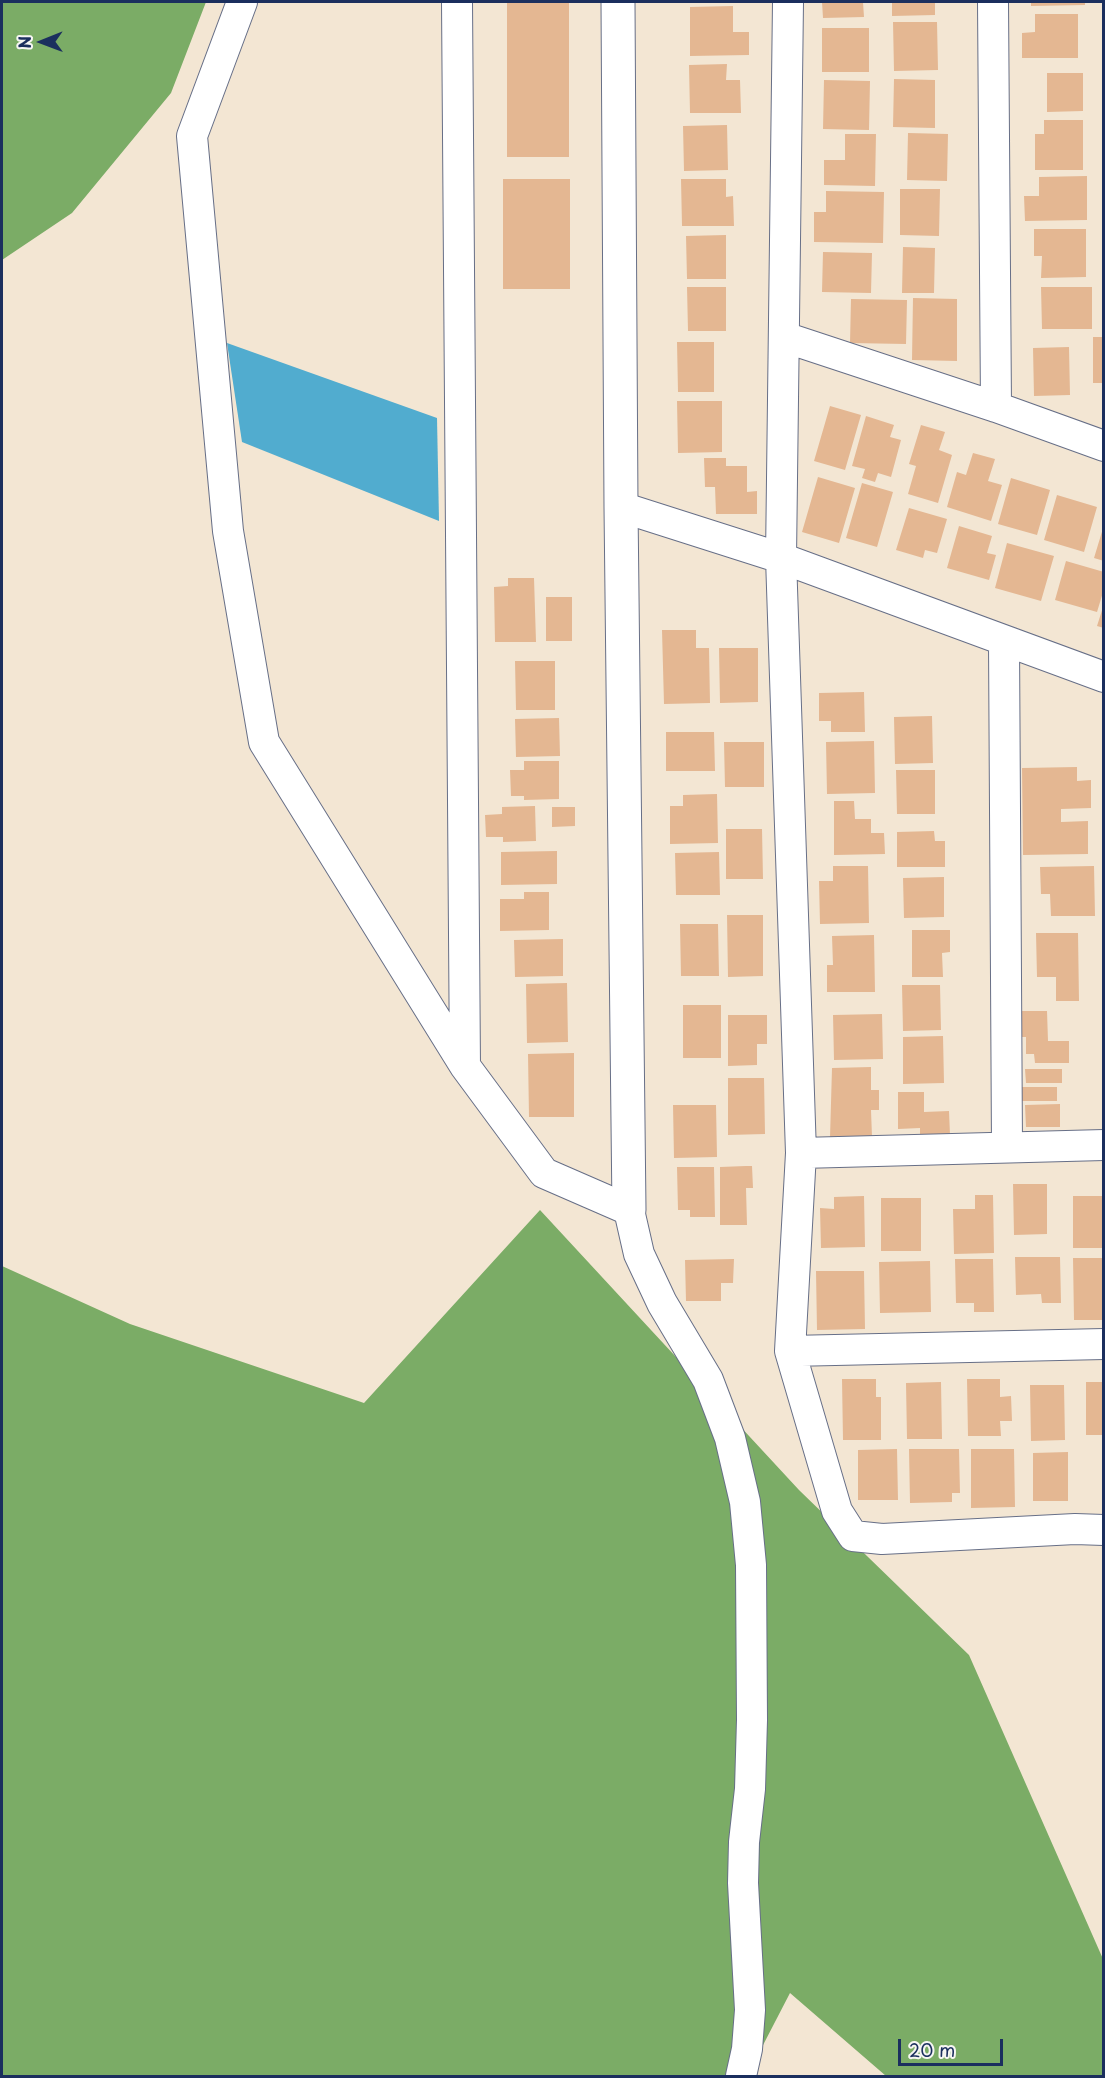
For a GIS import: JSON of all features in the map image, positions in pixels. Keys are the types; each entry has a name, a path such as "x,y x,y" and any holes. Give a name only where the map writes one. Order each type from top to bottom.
{"street":[{"path":"242,2 192,136 228,531 264,742 465,1066 544,1173 629,1210"},
{"path":"457,2 465,1066"},
{"path":"618,2 629,1210 639,1254 662,1303 708,1380 730,1438 745,1502 751,1564 752,1720 750,1789 744,1842 743,1883 750,2010 747,2049 741,2076"},
{"path":"788,2 781,558 801,1153 790,1351 837,1511 853,1536 882,1539 1075,1529 1104,1530"},
{"path":"993,2 996,407"},
{"path":"784,338 996,407 1104,446"},
{"path":"621,507 781,558 1104,677"},
{"path":"1004,642 1007,1146"},
{"path":"801,1153 1104,1145"},
{"path":"790,1351 1104,1344"}],"green space":[{"path":"2,2 206,2 171,93 72,213 2,260"},
{"path":"540,1210 799,1490 969,1655 1103,1959 1103,2076 886,2076 790,1993 747,2076 2,2076 2,1266 130,1324 364,1403"}],"water":[{"path":"227,343 437,418 439,521 242,442"}],"building":[{"path":"507,2 569,2 569,157 507,157"},
{"path":"822,2 863,2 864,17 823,18"},
{"path":"892,2 935,2 935,15 892,16"},
{"path":"1031,2 1085,2 1085,5 1031,6"},
{"path":"733,6 733,32 749,32 749,55 690,56 690,7"},
{"path":"1035,14 1078,14 1078,58 1022,58 1022,33 1035,32"},
{"path":"893,22 937,22 938,70 894,71"},
{"path":"822,28 869,28 869,72 822,72"},
{"path":"727,64 726,80 740,80 741,113 690,113 689,65"},
{"path":"1047,73 1083,73 1083,111 1047,112"},
{"path":"894,79 935,80 935,128 893,127"},
{"path":"824,80 870,81 869,130 823,129"},
{"path":"1044,120 1083,120 1083,170 1035,170 1035,134 1044,134"},
{"path":"727,125 728,170 684,171 683,126"},
{"path":"908,133 948,134 947,181 907,180"},
{"path":"845,134 876,134 875,186 824,185 824,160 845,160"},
{"path":"1087,176 1087,220 1025,221 1024,196 1039,196 1039,177"},
{"path":"503,179 570,179 570,289 503,289"},
{"path":"681,179 726,179 726,197 733,196 734,226 682,226"},
{"path":"900,189 940,189 939,236 900,235"},
{"path":"826,191 884,192 883,243 814,242 814,212 826,212"},
{"path":"1034,229 1086,229 1086,277 1041,278 1042,256 1034,256"},
{"path":"726,235 726,279 687,279 686,236"},
{"path":"903,247 935,248 934,293 902,293"},
{"path":"823,252 872,253 871,293 822,292"},
{"path":"687,287 726,287 726,331 688,331"},
{"path":"1041,287 1092,287 1092,329 1042,329"},
{"path":"913,298 957,299 957,361 912,360"},
{"path":"851,299 907,300 906,344 850,343"},
{"path":"1093,337 1104,337 1104,383 1093,383"},
{"path":"677,342 714,342 714,392 678,392"},
{"path":"1069,347 1070,395 1034,396 1033,348"},
{"path":"677,401 722,401 722,452 678,453"},
{"path":"830,406 861,415 845,470 814,461"},
{"path":"866,416 894,425 890,437 901,440 891,477 878,473 875,482 862,478 865,469 852,466"},
{"path":"921,425 945,432 939,450 952,455 938,503 908,494 916,466 909,464"},
{"path":"973,453 995,459 988,481 1002,485 991,521 947,507 957,472 966,475"},
{"path":"704,458 726,458 726,466 747,466 747,492 757,491 757,514 716,514 715,487 705,487"},
{"path":"818,477 855,488 839,543 802,532"},
{"path":"1011,478 1050,490 1037,535 998,524"},
{"path":"862,483 893,492 877,547 846,538"},
{"path":"1057,495 1097,507 1084,552 1044,540"},
{"path":"909,508 947,519 937,553 925,550 923,558 896,550"},
{"path":"1104,525 1104,561 1094,558"},
{"path":"959,526 992,536 987,553 996,555 989,580 947,568"},
{"path":"1007,543 1054,556 1041,601 995,588"},
{"path":"1066,561 1104,572 1104,589 1097,612 1055,600"},
{"path":"508,578 534,578 536,642 495,642 494,587 508,586"},
{"path":"546,597 572,597 572,641 546,641"},
{"path":"1104,604 1104,628 1097,626"},
{"path":"662,630 696,630 696,648 709,648 710,703 664,704"},
{"path":"719,648 758,648 758,702 720,703"},
{"path":"515,661 555,661 555,710 516,710"},
{"path":"864,692 865,732 831,732 831,721 819,721 819,693"},
{"path":"932,716 933,763 895,764 894,717"},
{"path":"559,718 560,756 516,757 515,719"},
{"path":"666,732 714,732 715,771 666,771"},
{"path":"874,741 875,793 827,794 826,742"},
{"path":"724,742 764,742 764,787 725,787"},
{"path":"524,761 559,761 559,799 524,800 524,796 511,796 510,770 524,770"},
{"path":"1077,767 1077,781 1091,780 1091,808 1061,809 1061,822 1088,821 1088,854 1023,855 1022,768"},
{"path":"896,770 935,770 935,814 897,814"},
{"path":"717,794 718,843 670,844 670,806 683,806 683,795"},
{"path":"834,801 854,801 855,819 871,819 871,833 884,833 885,854 834,855"},
{"path":"535,806 536,841 503,842 503,837 486,837 485,815 502,814 502,807"},
{"path":"552,807 575,807 575,826 552,827"},
{"path":"726,829 762,829 763,879 726,879"},
{"path":"934,831 935,841 945,841 945,867 897,867 897,832"},
{"path":"557,851 557,884 501,885 501,852"},
{"path":"719,852 720,895 676,895 675,853"},
{"path":"833,866 868,866 869,923 820,924 819,881 833,881"},
{"path":"1094,866 1095,916 1051,916 1050,894 1041,894 1040,867"},
{"path":"944,877 944,917 904,918 903,878"},
{"path":"524,892 549,892 549,930 500,931 500,899 524,899"},
{"path":"727,915 763,915 763,976 728,977"},
{"path":"680,924 718,924 719,976 681,976"},
{"path":"912,930 950,930 950,952 942,953 943,977 912,977"},
{"path":"1036,933 1078,933 1079,1001 1056,1001 1056,977 1037,977"},
{"path":"874,935 875,992 827,992 827,965 833,965 832,936"},
{"path":"563,939 563,976 515,977 514,940"},
{"path":"567,983 568,1042 527,1043 526,984"},
{"path":"902,985 940,985 941,1030 903,1031"},
{"path":"683,1005 721,1005 721,1058 683,1058"},
{"path":"1017,1011 1047,1011 1048,1041 1069,1041 1069,1063 1035,1063 1034,1054 1026,1054 1026,1037 1017,1037"},
{"path":"882,1014 883,1059 834,1060 833,1015"},
{"path":"728,1015 767,1015 767,1044 757,1044 757,1065 728,1066"},
{"path":"943,1036 944,1083 903,1084 903,1037"},
{"path":"574,1053 574,1117 529,1117 528,1054"},
{"path":"871,1067 871,1090 879,1090 879,1110 871,1110 872,1137 830,1138 832,1068"},
{"path":"1025,1069 1062,1069 1062,1083 1026,1083"},
{"path":"728,1078 764,1078 765,1134 728,1135"},
{"path":"1013,1087 1057,1087 1057,1101 1014,1101"},
{"path":"898,1092 924,1092 924,1112 949,1111 950,1135 920,1135 920,1128 898,1129"},
{"path":"1060,1104 1060,1127 1026,1127 1025,1105"},
{"path":"673,1105 716,1105 717,1157 674,1158"},
{"path":"752,1166 753,1188 746,1188 747,1225 720,1225 720,1167"},
{"path":"677,1167 714,1167 715,1217 690,1217 690,1210 678,1210"},
{"path":"1013,1184 1047,1184 1047,1234 1014,1235"},
{"path":"975,1195 993,1195 994,1253 954,1254 953,1209 975,1209"},
{"path":"864,1196 865,1247 821,1248 820,1208 834,1209 834,1197"},
{"path":"1073,1196 1104,1196 1104,1248 1073,1248"},
{"path":"881,1198 921,1198 921,1251 881,1251"},
{"path":"1015,1257 1060,1257 1061,1303 1042,1303 1041,1294 1016,1295"},
{"path":"1073,1258 1104,1258 1104,1320 1074,1320"},
{"path":"734,1259 733,1283 721,1283 721,1301 686,1301 685,1260"},
{"path":"955,1259 993,1259 994,1312 974,1312 974,1303 956,1303"},
{"path":"930,1261 931,1312 880,1313 879,1262"},
{"path":"816,1271 864,1271 865,1329 817,1330"},
{"path":"842,1379 876,1379 876,1397 881,1397 881,1440 843,1440"},
{"path":"967,1379 1000,1379 1000,1397 1011,1396 1012,1421 1000,1421 1001,1436 968,1436"},
{"path":"941,1382 942,1439 907,1439 906,1383"},
{"path":"1086,1382 1104,1382 1104,1435 1086,1435"},
{"path":"1030,1385 1064,1385 1065,1440 1031,1441"},
{"path":"897,1449 898,1500 858,1500 858,1450"},
{"path":"909,1449 959,1449 960,1493 952,1493 952,1502 910,1503"},
{"path":"971,1449 1014,1449 1015,1507 971,1508"},
{"path":"1068,1452 1068,1501 1033,1501 1033,1453"}]}
